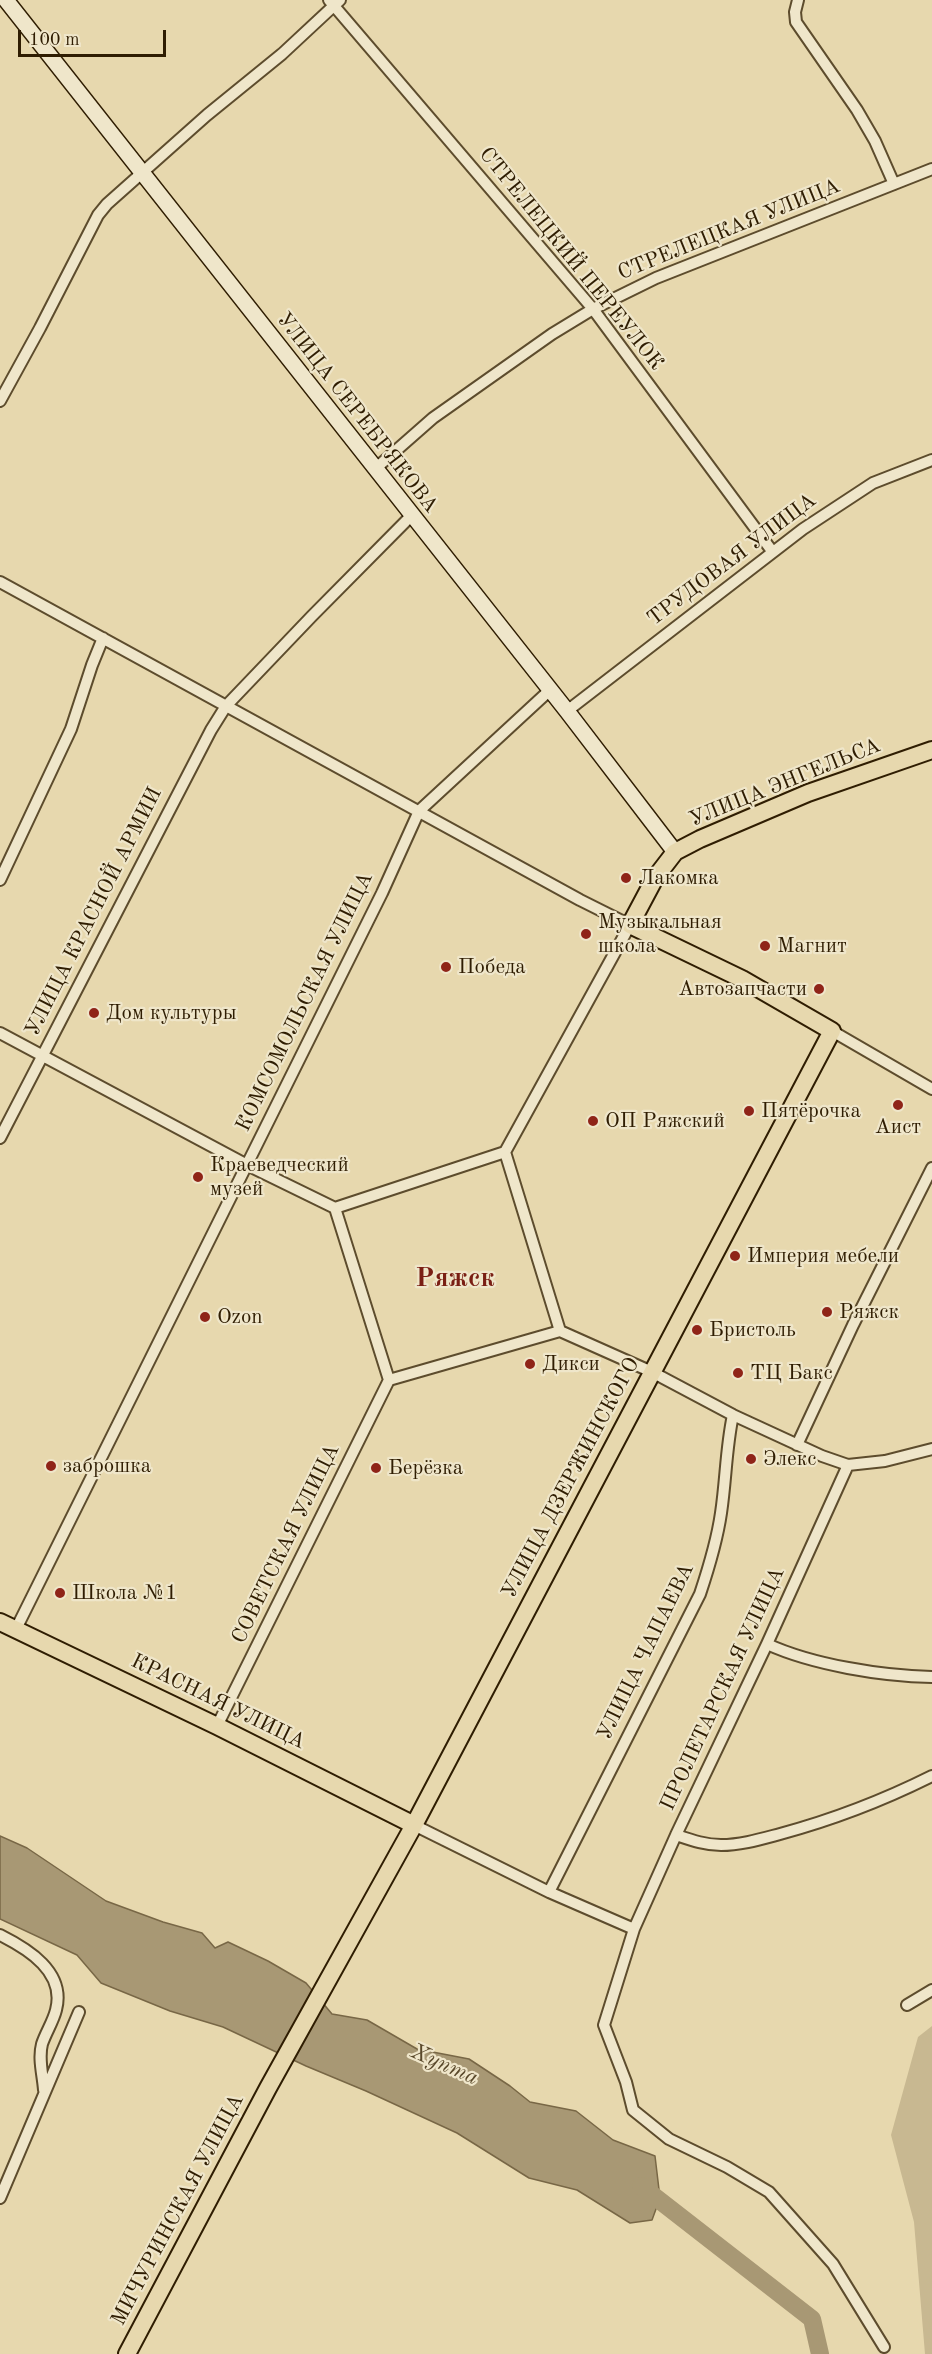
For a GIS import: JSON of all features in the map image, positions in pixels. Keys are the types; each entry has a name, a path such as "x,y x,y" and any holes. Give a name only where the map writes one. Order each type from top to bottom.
{"main road":[{"name":"УЛИЦА СЕРЕБРЯКОВА","path":"6,0 567,711 675,852"},
{"name":"УЛИЦА ЭНГЕЛЬСА","path":"630,925 655,878 675,852 700,838 808,793 932,750"},
{"path":"630,925 742,979 832,1031"},
{"name":"УЛИЦА ДЗЕРЖИНСКОГО","path":"347,1944 414,1825 832,1031"},
{"name":"КРАСНАЯ УЛИЦА","path":"0,1622 218,1726 414,1825"},
{"name":"МИЧУРИНСКАЯ УЛИЦА","path":"127,2354 347,1944"}],"street":[{"path":"798,0 795,12 796,22 875,141 894,184"},
{"path":"0,401 98,215 107,204 207,115 282,54 334,2"},
{"name":"СТРЕЛЕЦКИЙ ПЕРЕУЛОК","path":"334,2 593,309 772,551"},
{"name":"СТРЕЛЕЦКАЯ УЛИЦА","path":"375,468 433,418 552,334 593,309 656,278 932,169"},
{"name":"ТРУДОВАЯ УЛИЦА","path":"567,711 772,551 873,483 932,460"},
{"name":"УЛИЦА КРАСНОЙ АРМИИ","path":"0,1138 211,730 226,706 411,516"},
{"path":"0,582 580,900 630,925"},
{"path":"0,880 67,740 103,638"},
{"path":"419,811 550,690"},
{"name":"КОМСОМОЛЬСКАЯ УЛИЦА","path":"16,1629 382,893 419,811"},
{"name":"УЛИЦА ЭНГЕЛЬСА","path":"505,1152 630,925"},
{"path":"832,1031 932,1089"},
{"path":"0,1033 247,1165 335,1208 505,1152 560,1331"},
{"path":"798,1445 853,1325 932,1170"},
{"path":"335,1208 389,1380 560,1331 652,1372 733,1415 848,1465 885,1461 932,1449"},
{"name":"СОВЕТСКАЯ УЛИЦА","path":"218,1726 389,1380"},
{"name":"УЛИЦА ЧАПАЕВА","path":"549,1892 699,1594 711,1562 721,1513 727,1444 733,1415"},
{"name":"ПРОЛЕТАРСКАЯ УЛИЦА","path":"848,1465 634,1929 604,2025 626,2082 633,2110 669,2139 727,2167 769,2192 833,2264 884,2348"},
{"path":"767,1644 792,1656 821,1662 882,1673 932,1677"},
{"path":"676,1835 700,1843 721,1845 751,1842 812,1826 904,1790 932,1776"},
{"path":"414,1825 549,1892 634,1929"},
{"path":"0,1935 37,1957 49,1971 56,1985 57,2009 42,2044 40,2057 43,2097"},
{"path":"908,2005 932,1990"},
{"path":"0,2198 79,2013"}],"shaded area":[{"path":"932,2026 932,2354 925,2354 914,2222 891,2135 918,2037"}],"water":[{"path":"0,1836 27,1848 106,1901 163,1922 202,1933 215,1948 228,1942 268,1961 306,1983 332,2014 367,2020 417,2049 469,2059 530,2102 576,2111 613,2140 655,2156 660,2198 652,2220 630,2223 577,2190 529,2178 457,2133 366,2091 223,2027 170,2011 101,1983 77,1955 0,1919"}],"waterway":[{"name":"Хупта","path":"641,2186 812,2319 820,2354"}],"place":[{"name":"Лакомка","path":"626,878"},
{"name":"Музыкальная школа","path":"586,934"},
{"name":"Магнит","path":"765,946"},
{"name":"Победа","path":"446,967"},
{"name":"Автозапчасти","path":"819,989"},
{"name":"Дом культуры","path":"94,1013"},
{"name":"Аист","path":"898,1105"},
{"name":"Пятёрочка","path":"749,1111"},
{"name":"ОП Ряжский","path":"593,1121"},
{"name":"Краеведческий музей","path":"198,1177"},
{"name":"Империя мебели","path":"735,1256"},
{"name":"Ряжск","path":"827,1312"},
{"name":"Ozon","path":"205,1317"},
{"name":"Бристоль","path":"697,1330"},
{"name":"Дикси","path":"530,1364"},
{"name":"ТЦ Бакс","path":"738,1373"},
{"name":"Элекс","path":"751,1459"},
{"name":"заброшка","path":"51,1466"},
{"name":"Берёзка","path":"376,1468"},
{"name":"Школа №1","path":"60,1593"}],"district":[{"name":"Ряжск","path":"455,1279"}]}
